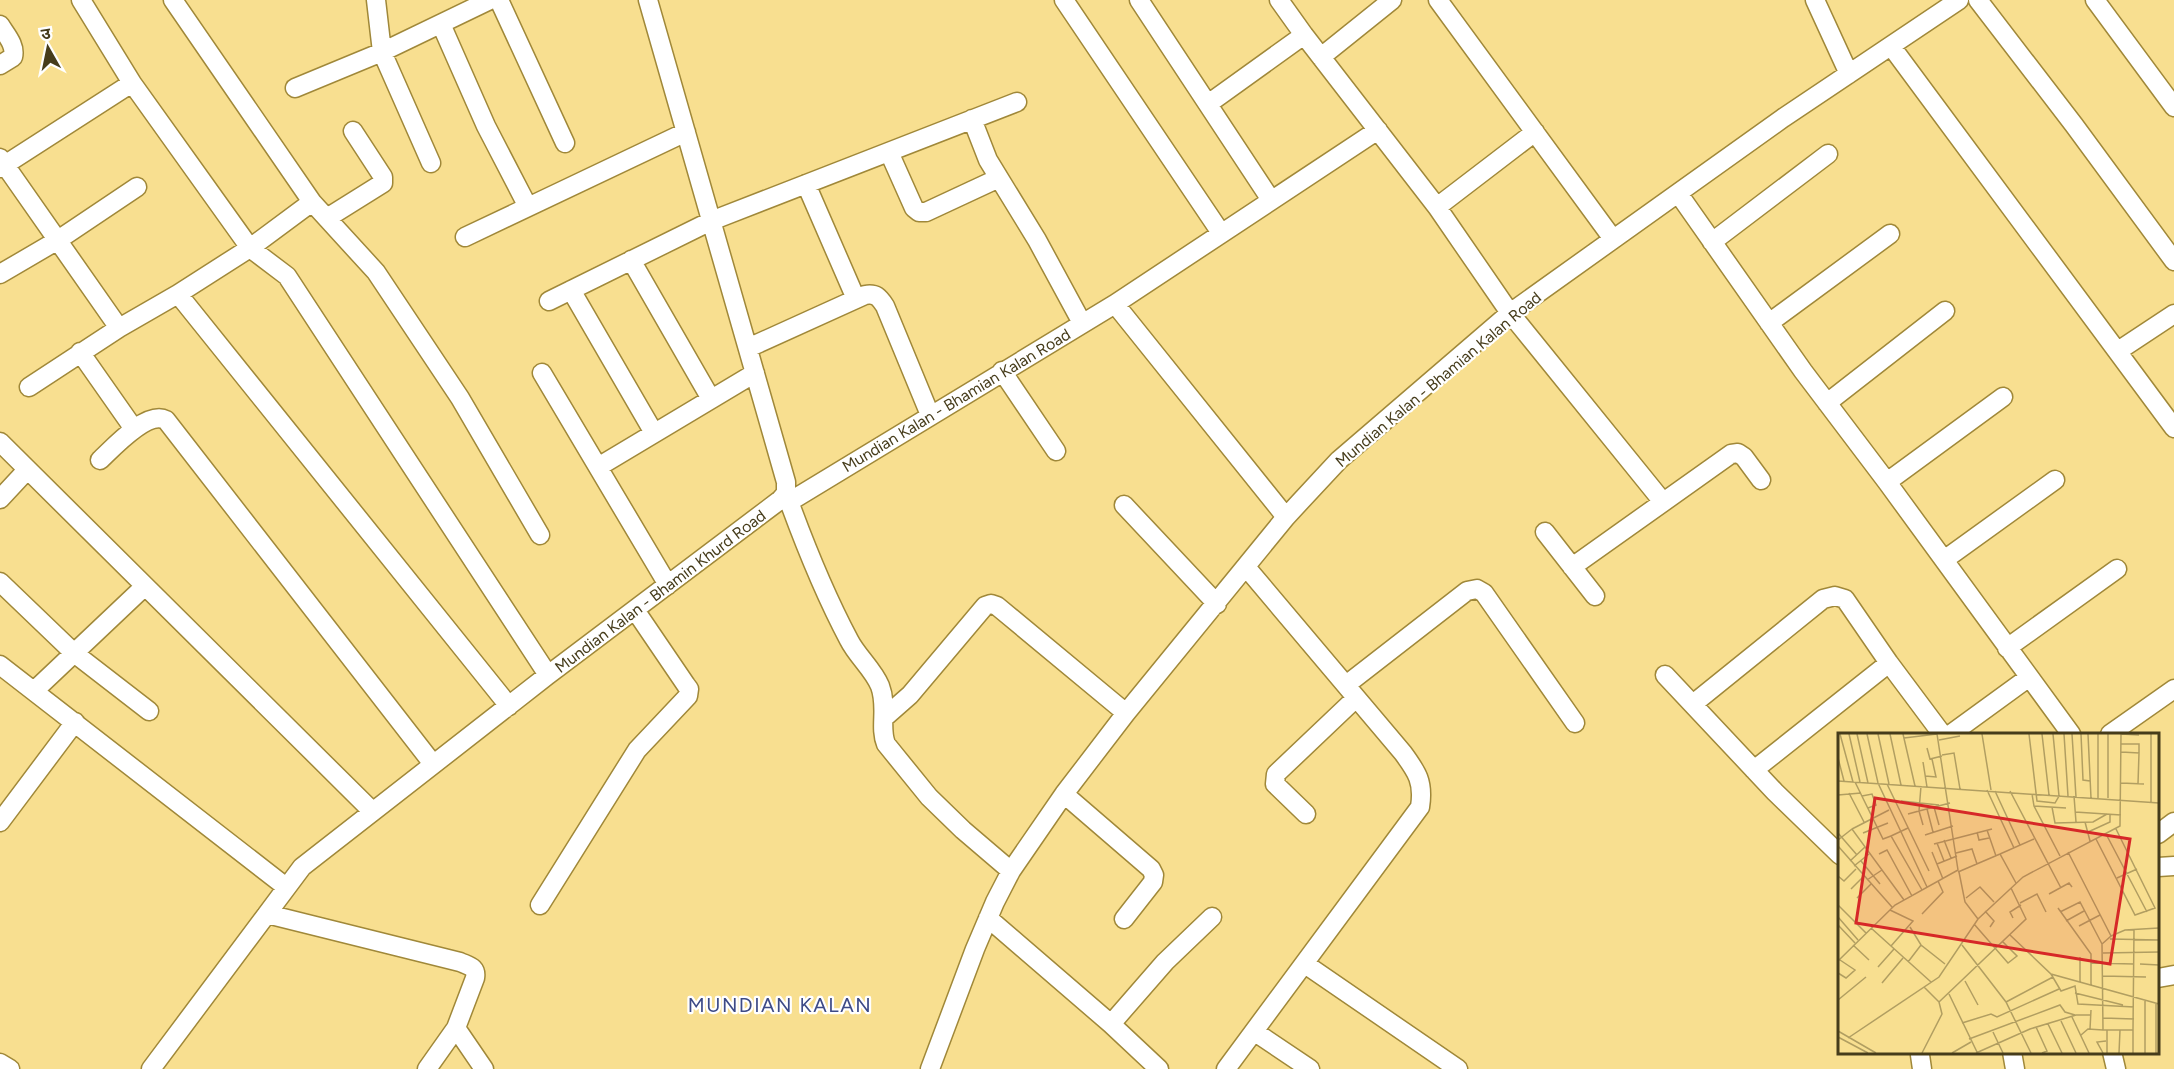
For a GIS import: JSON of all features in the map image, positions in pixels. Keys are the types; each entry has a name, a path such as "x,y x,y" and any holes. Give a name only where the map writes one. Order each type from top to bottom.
{"street":[{"path":"81,0 132,83 250,248 287,276 548,675"},
{"path":"173,0 312,201 376,272 460,398 540,535"},
{"path":"376,0 382,52 431,163"},
{"path":"295,88 382,52 490,0"},
{"path":"499,0 565,143"},
{"path":"648,0 786,482 788,497 831,607 853,649 879,684 885,704 886,744 929,797 1011,871"},
{"path":"1064,0 1221,233"},
{"path":"1139,0 1271,200"},
{"path":"1279,0 1437,207 1510,313 1663,502"},
{"path":"1321,57 1392,0"},
{"path":"1438,0 1613,239"},
{"name":"Mundian Kalan - Bhamian Kalan Road","path":"930,1069 975,949 1011,871 1064,794 1126,713 1286,517 1339,460 1510,313 1783,118 1959,0"},
{"path":"1978,0 2174,261"},
{"path":"2095,0 2174,107"},
{"path":"1817,1 1849,74"},
{"path":"441,24 486,126 528,207"},
{"path":"0,25 13,46 14,53 13,57 0,65"},
{"path":"1208,105 1304,35"},
{"path":"1891,46 2174,428"},
{"path":"119,327 2,163 132,83"},
{"path":"549,301 711,221 1017,102"},
{"path":"972,119 988,160 1037,240 1082,323"},
{"name":"Mundian Kalan - Bhamian Kalan Road","path":"788,497 1114,304 1378,130"},
{"path":"327,218 383,183 383,177 353,131"},
{"path":"465,237 686,132"},
{"path":"1437,207 1535,132"},
{"path":"888,152 914,208 919,212 926,212 999,178"},
{"path":"1712,242 1828,154"},
{"path":"806,184 856,299"},
{"path":"0,274 58,240 137,187"},
{"path":"1677,193 1827,403 2069,733"},
{"path":"29,387 119,327 178,294 250,248 312,201"},
{"path":"1769,323 1890,234"},
{"path":"631,260 711,399"},
{"path":"571,290 654,433"},
{"path":"178,294 509,706"},
{"path":"748,348 856,299 873,294 879,297 885,306 930,415"},
{"path":"1114,304 1286,517"},
{"path":"1827,403 1946,311"},
{"path":"2118,351 2174,314"},
{"path":"80,352 134,429"},
{"path":"1002,371 1056,451"},
{"path":"542,373 668,585"},
{"path":"598,467 755,373"},
{"path":"1887,482 2003,397"},
{"path":"100,460 134,429 155,418 160,417 166,420 433,764"},
{"path":"0,442 372,811"},
{"path":"1572,567 1731,454 1738,453 1744,457 1761,480"},
{"path":"0,499 27,470"},
{"path":"1944,560 2055,480"},
{"name":"Mundian Kalan - Bhamin Khurd Road","path":"152,1069 302,867 548,675 788,497"},
{"path":"1124,505 1217,604"},
{"path":"1545,532 1594,596"},
{"path":"1226,1069 1420,807 1423,790 1416,771 1403,753 1246,567"},
{"path":"2007,648 2117,569"},
{"path":"0,582 74,653 149,711"},
{"path":"34,691 145,586"},
{"path":"1306,814 1275,784 1276,774 1351,692 1467,591 1477,589 1484,593 1575,723"},
{"path":"1693,704 1823,599 1834,596 1845,598 1941,733"},
{"path":"885,717 910,695 985,606 991,604 997,606 1126,713"},
{"path":"540,905 638,750 688,696 687,685 635,610"},
{"path":"1754,770 1889,663"},
{"path":"1,669 75,722 286,886"},
{"path":"1665,675 1754,770 1838,854"},
{"path":"1954,733 2028,678"},
{"path":"2113,733 2174,689"},
{"path":"0,822 75,722"},
{"path":"1064,794 1151,868 1154,875 1153,882 1124,919"},
{"path":"2159,833 2174,822"},
{"path":"2159,867 2174,866"},
{"path":"267,914 473,968 476,972 475,978 456,1028 427,1069"},
{"path":"1111,1023 1166,962 1212,917"},
{"path":"988,918 1111,1023 1159,1069"},
{"path":"1305,964 1458,1069"},
{"path":"2159,978 2174,975"},
{"path":"456,1028 484,1069"},
{"path":"1255,1032 1310,1069"},
{"path":"2012,1054 2015,1069"},
{"path":"2112,1054 2116,1069"},
{"path":"0,1063 10,1069"}],"district":[{"name":"MUNDIAN KALAN","path":"780,1005"}]}
